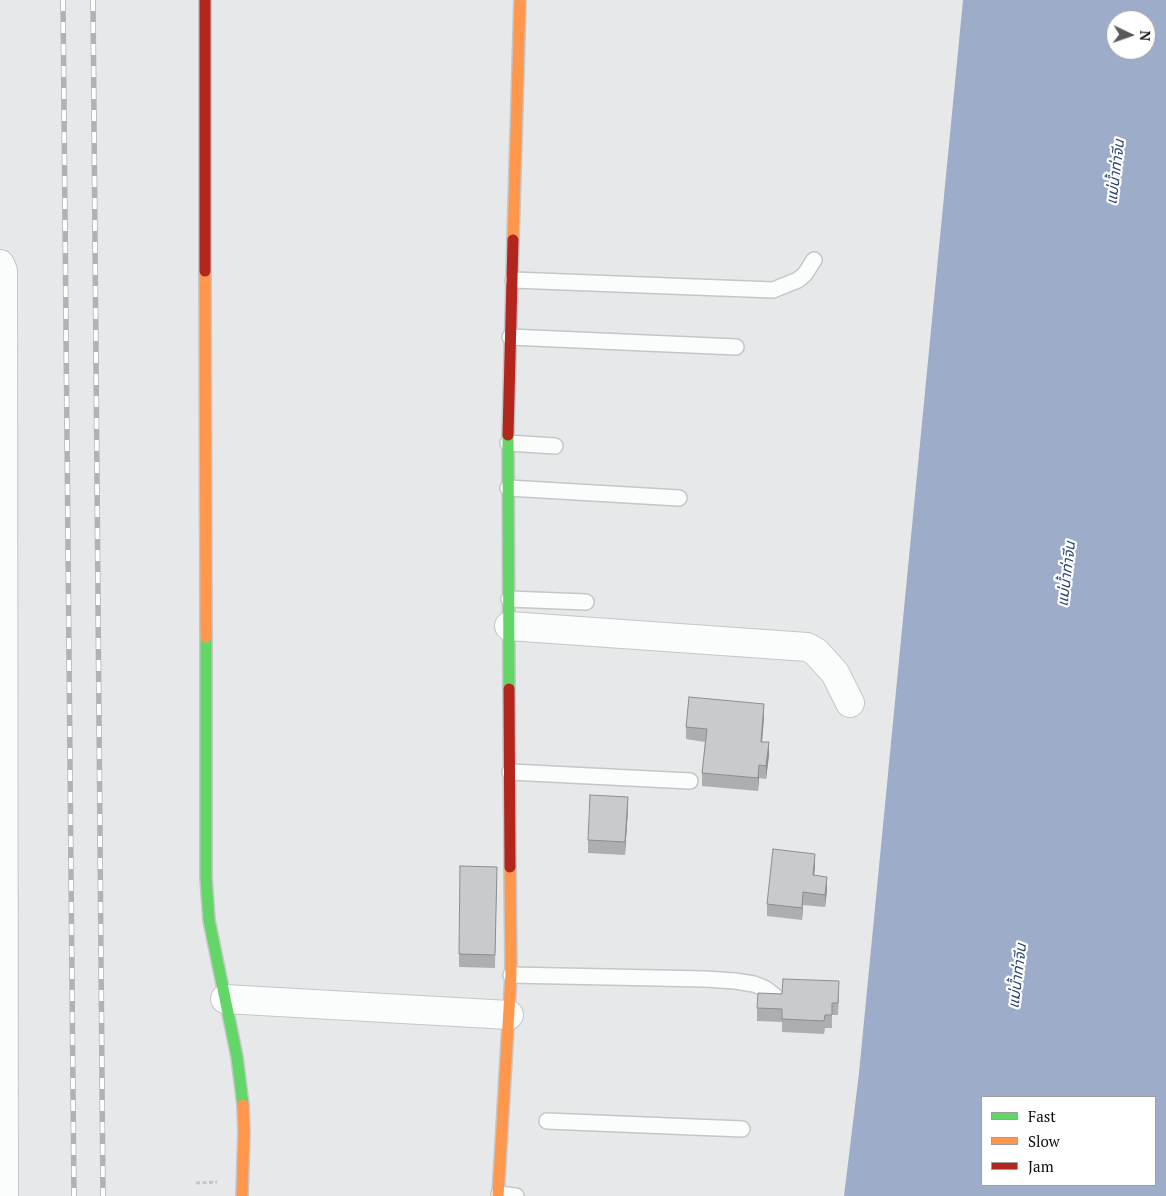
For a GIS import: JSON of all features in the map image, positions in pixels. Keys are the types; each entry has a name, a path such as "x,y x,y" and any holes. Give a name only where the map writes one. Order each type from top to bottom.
{"street":[{"path":"205,0 206,878 209,920 237,1057 242,1095 244,1132 242,1196"},
{"path":"498,1195 511,975 508,443 520,0"},
{"path":"0,264 3,271 4,1196"},
{"path":"509,626 807,647 816,652 836,673 850,703"},
{"path":"225,999 509,1015"}],"lane":[{"path":"513,280 773,290 798,280 805,274 814,260"},
{"path":"510,337 736,347"},
{"path":"508,443 555,446"},
{"path":"508,488 679,498"},
{"path":"509,599 586,602"},
{"path":"510,772 690,781"},
{"path":"511,975 715,979 754,984 775,996"},
{"path":"502,1118 517,1119"},
{"path":"547,1121 742,1129"},
{"path":"498,1195 516,1196"}],"water":[{"name":"แม่น้ำท่าจีน","path":"963,0 1166,0 1166,1196 844,1196 859,1073"}],"building":[{"path":"689,697 764,704 761,742 769,742 766,766 759,765 758,778 702,773 707,729 686,727"},
{"path":"590,795 628,797 625,842 588,840"},
{"path":"773,849 815,854 813,875 827,877 825,895 803,892 802,908 767,904"},
{"path":"460,866 497,867 495,955 459,954"},
{"path":"783,979 839,981 838,1003 832,1003 832,1015 825,1015 824,1021 782,1019 782,1009 757,1008 758,993 782,994"}],"railway":[{"path":"63,0 74,1196"},
{"path":"93,0 103,1196"}],"traffic: fast":[{"path":"508,435 509,689"},
{"path":"206,637 206,878 209,920 237,1057 243,1105"}],"traffic: slow":[{"path":"513,240 520,0"},
{"path":"205,271 206,637"},
{"path":"498,1196 511,975 510,867"},
{"path":"242,1196 243,1105"}],"traffic: jam":[{"path":"205,0 205,271"},
{"path":"508,435 513,240"},
{"path":"509,689 510,867"}]}
